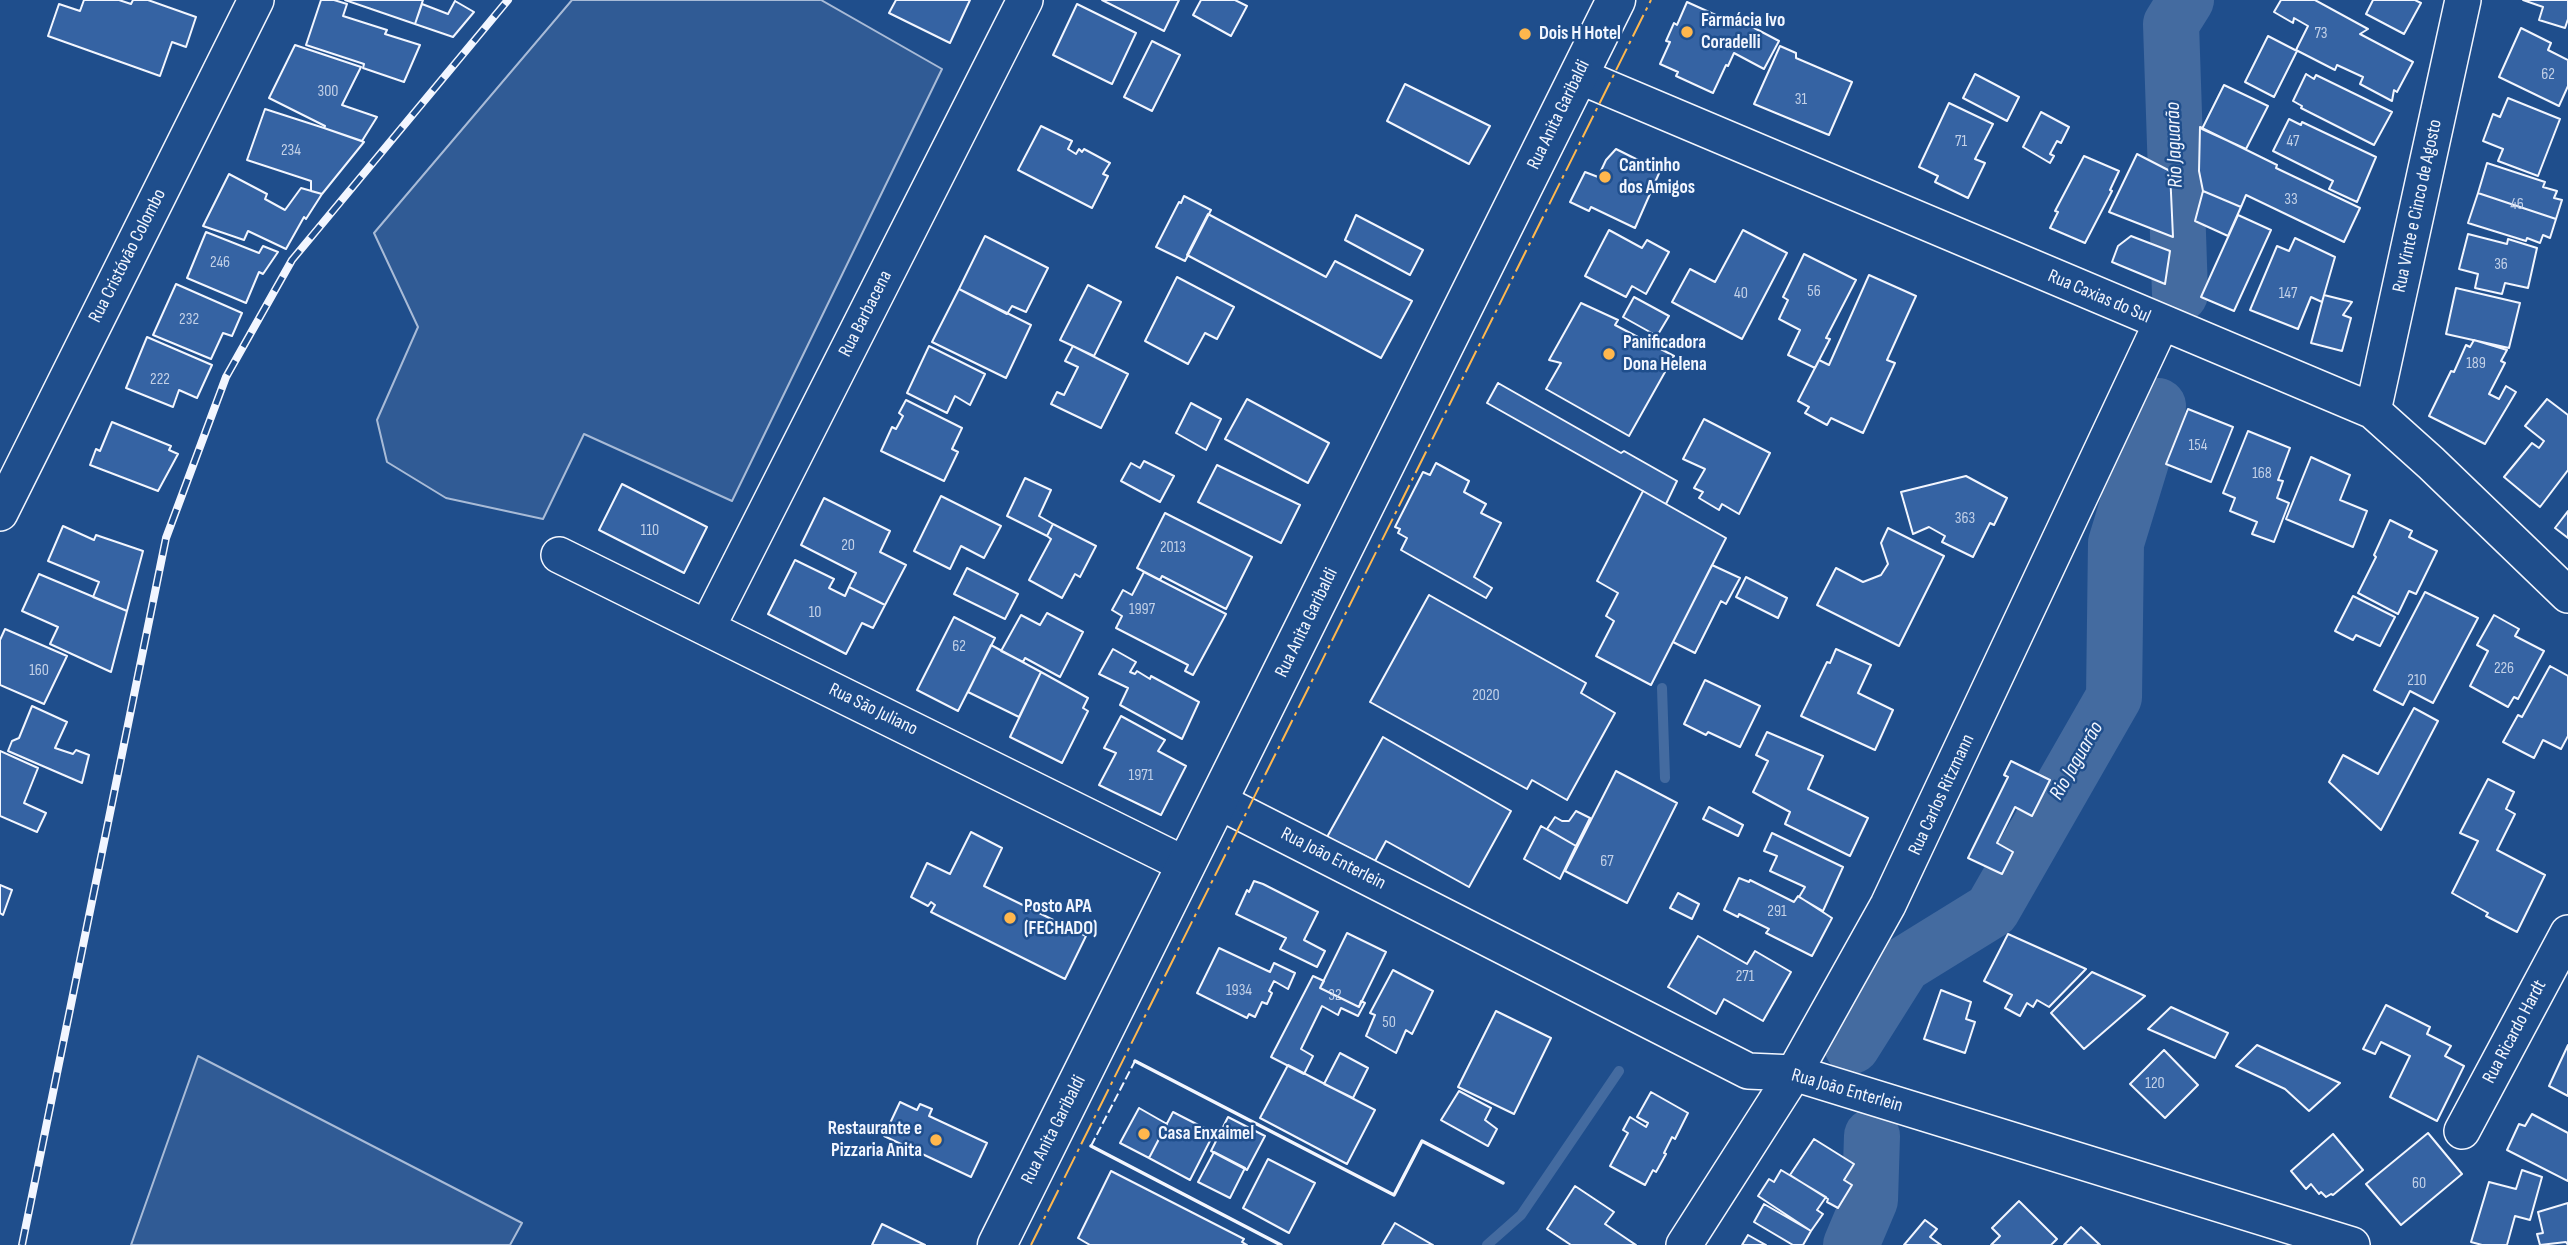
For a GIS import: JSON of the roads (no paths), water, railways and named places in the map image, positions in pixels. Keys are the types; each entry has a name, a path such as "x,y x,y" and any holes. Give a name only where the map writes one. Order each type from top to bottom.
{"main road":[{"name":"Rua Anita Garibaldi","path":"997,1245 1616,0"}],"street":[{"name":"Rua Cristóvão Colombo","path":"0,513 256,0"},
{"name":"Rua Barbacena","path":"707,628 1025,0"},
{"name":"Rua Vinte e Cinco de Agosto","path":"2373,411 2463,0"},
{"name":"Rua Caxias do Sul","path":"1579,76 2161,324 2373,411 2568,595"},
{"name":"Rua Carlos Ritzmann","path":"1684,1245 1794,1073 1888,905 2161,324"},
{"name":"Rua São Juliano","path":"559,555 1186,865"},
{"name":"Rua João Enterlein","path":"1218,801 1748,1071 1794,1073 2352,1245"},
{"name":"Rua Ricardo Hardt","path":"2462,1132 2568,933"}],"waterway":[{"name":"Rio Jaguarão","path":"2180,294 2171,24 2186,0"},
{"name":"Rio Jaguarão","path":"1852,1046 1903,965 1992,910 2114,697 2116,543 2158,406"},
{"path":"1662,688 1665,778"},
{"path":"1487,1245 1521,1215 1619,1071"},
{"name":"Rio Jaguarão","path":"1851,1245 1870,1200 1872,1136"}],"railway":[{"path":"22,1245 166,538 226,377 292,260 508,0"}],"place":[{"name":"Farmácia Ivo Coradelli","path":"1687,32"},
{"name":"Dois H Hotel","path":"1525,34"},
{"name":"Cantinho dos Amigos","path":"1605,177"},
{"name":"Panificadora Dona Helena","path":"1609,354"},
{"name":"Posto APA (FECHADO)","path":"1010,918"},
{"name":"Casa Enxaimel","path":"1144,1134"},
{"name":"Restaurante e Pizzaria Anita","path":"936,1140"}]}
